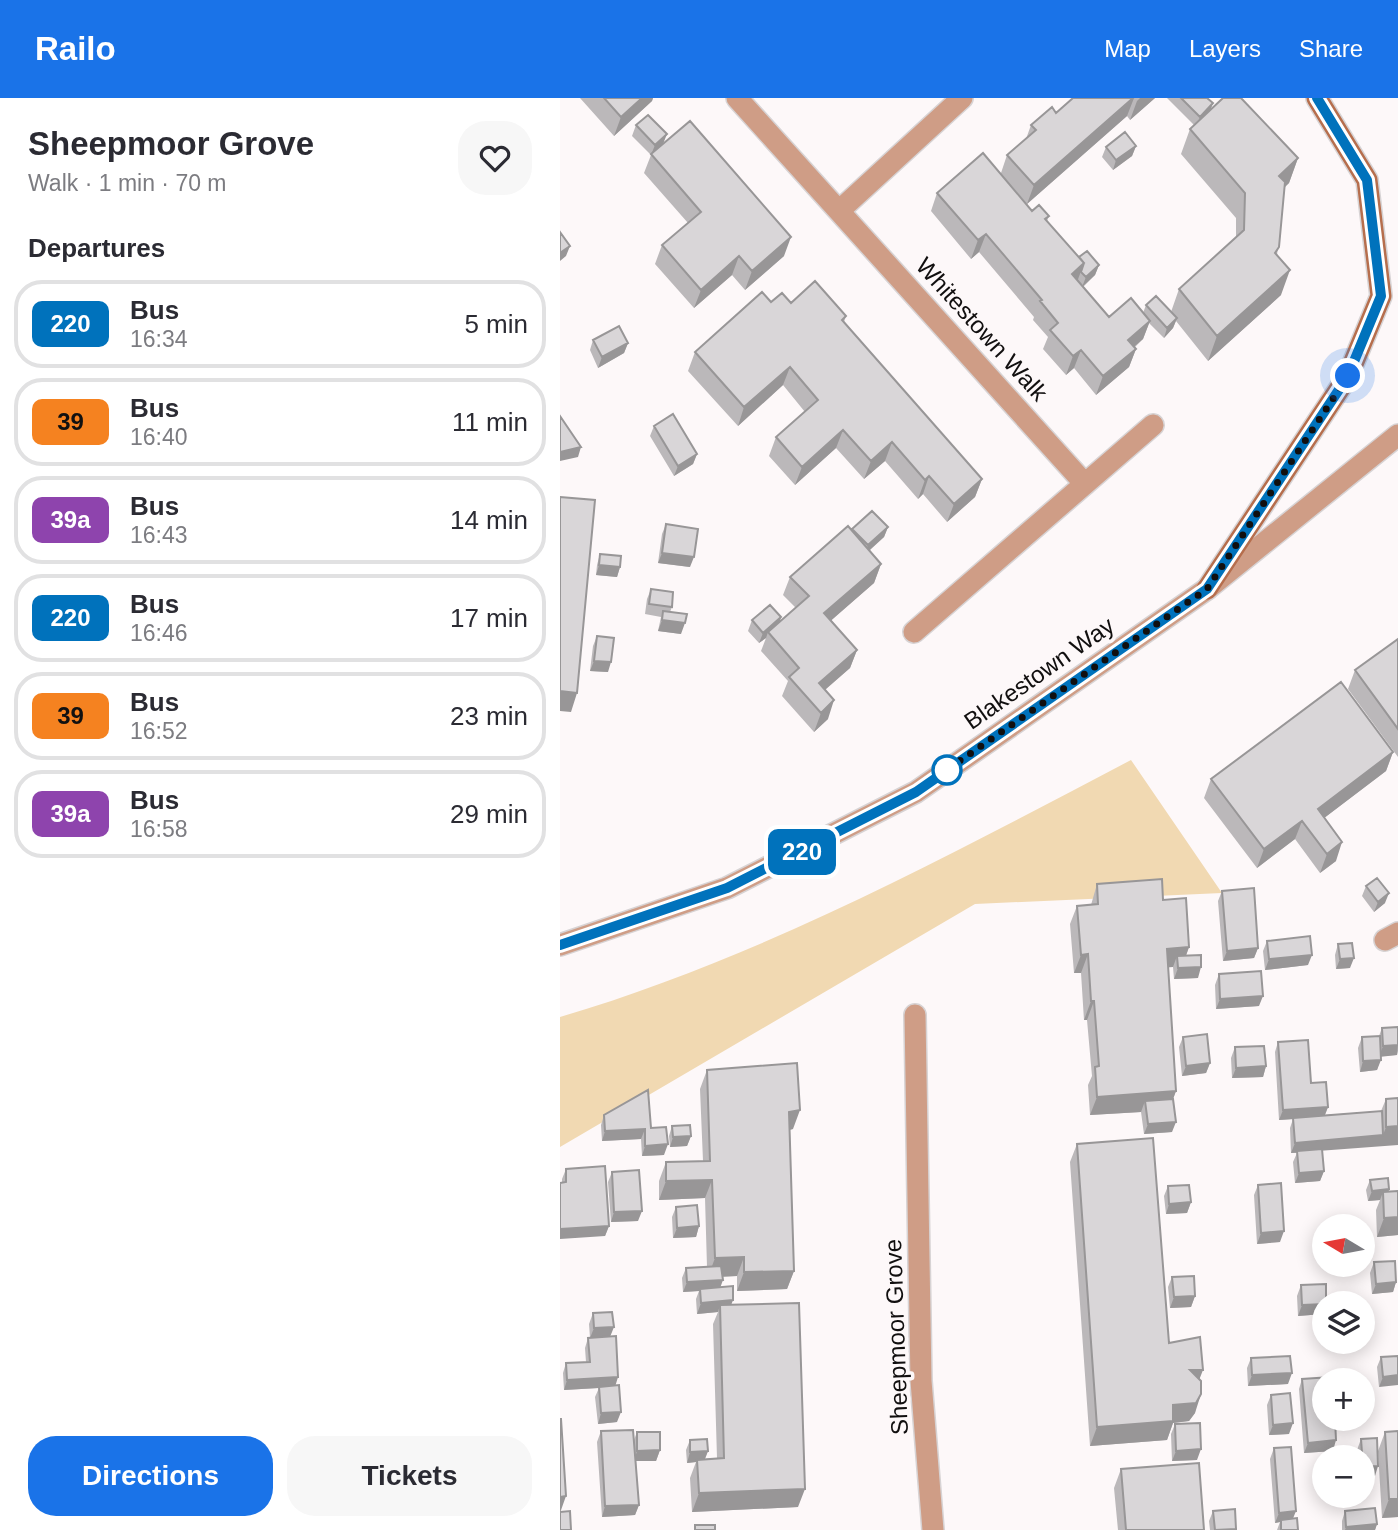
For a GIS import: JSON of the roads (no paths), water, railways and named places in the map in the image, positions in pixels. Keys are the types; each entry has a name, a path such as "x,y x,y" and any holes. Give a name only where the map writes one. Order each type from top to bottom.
{"main road":[{"path":"1207,589 1348,376 1381,296 1367,180 1317,98"}],"street":[{"name":"Whitestown Walk","path":"737,98 1085,484"},
{"path":"840,210 962,98"},
{"path":"914,632 1153,425"},
{"name":"Blakestown Way","path":"560,945 727,888 916,792 1207,589 1398,435"},
{"name":"Sheepmoor Grove","path":"915,1015 920,1362 933,1530"}]}
